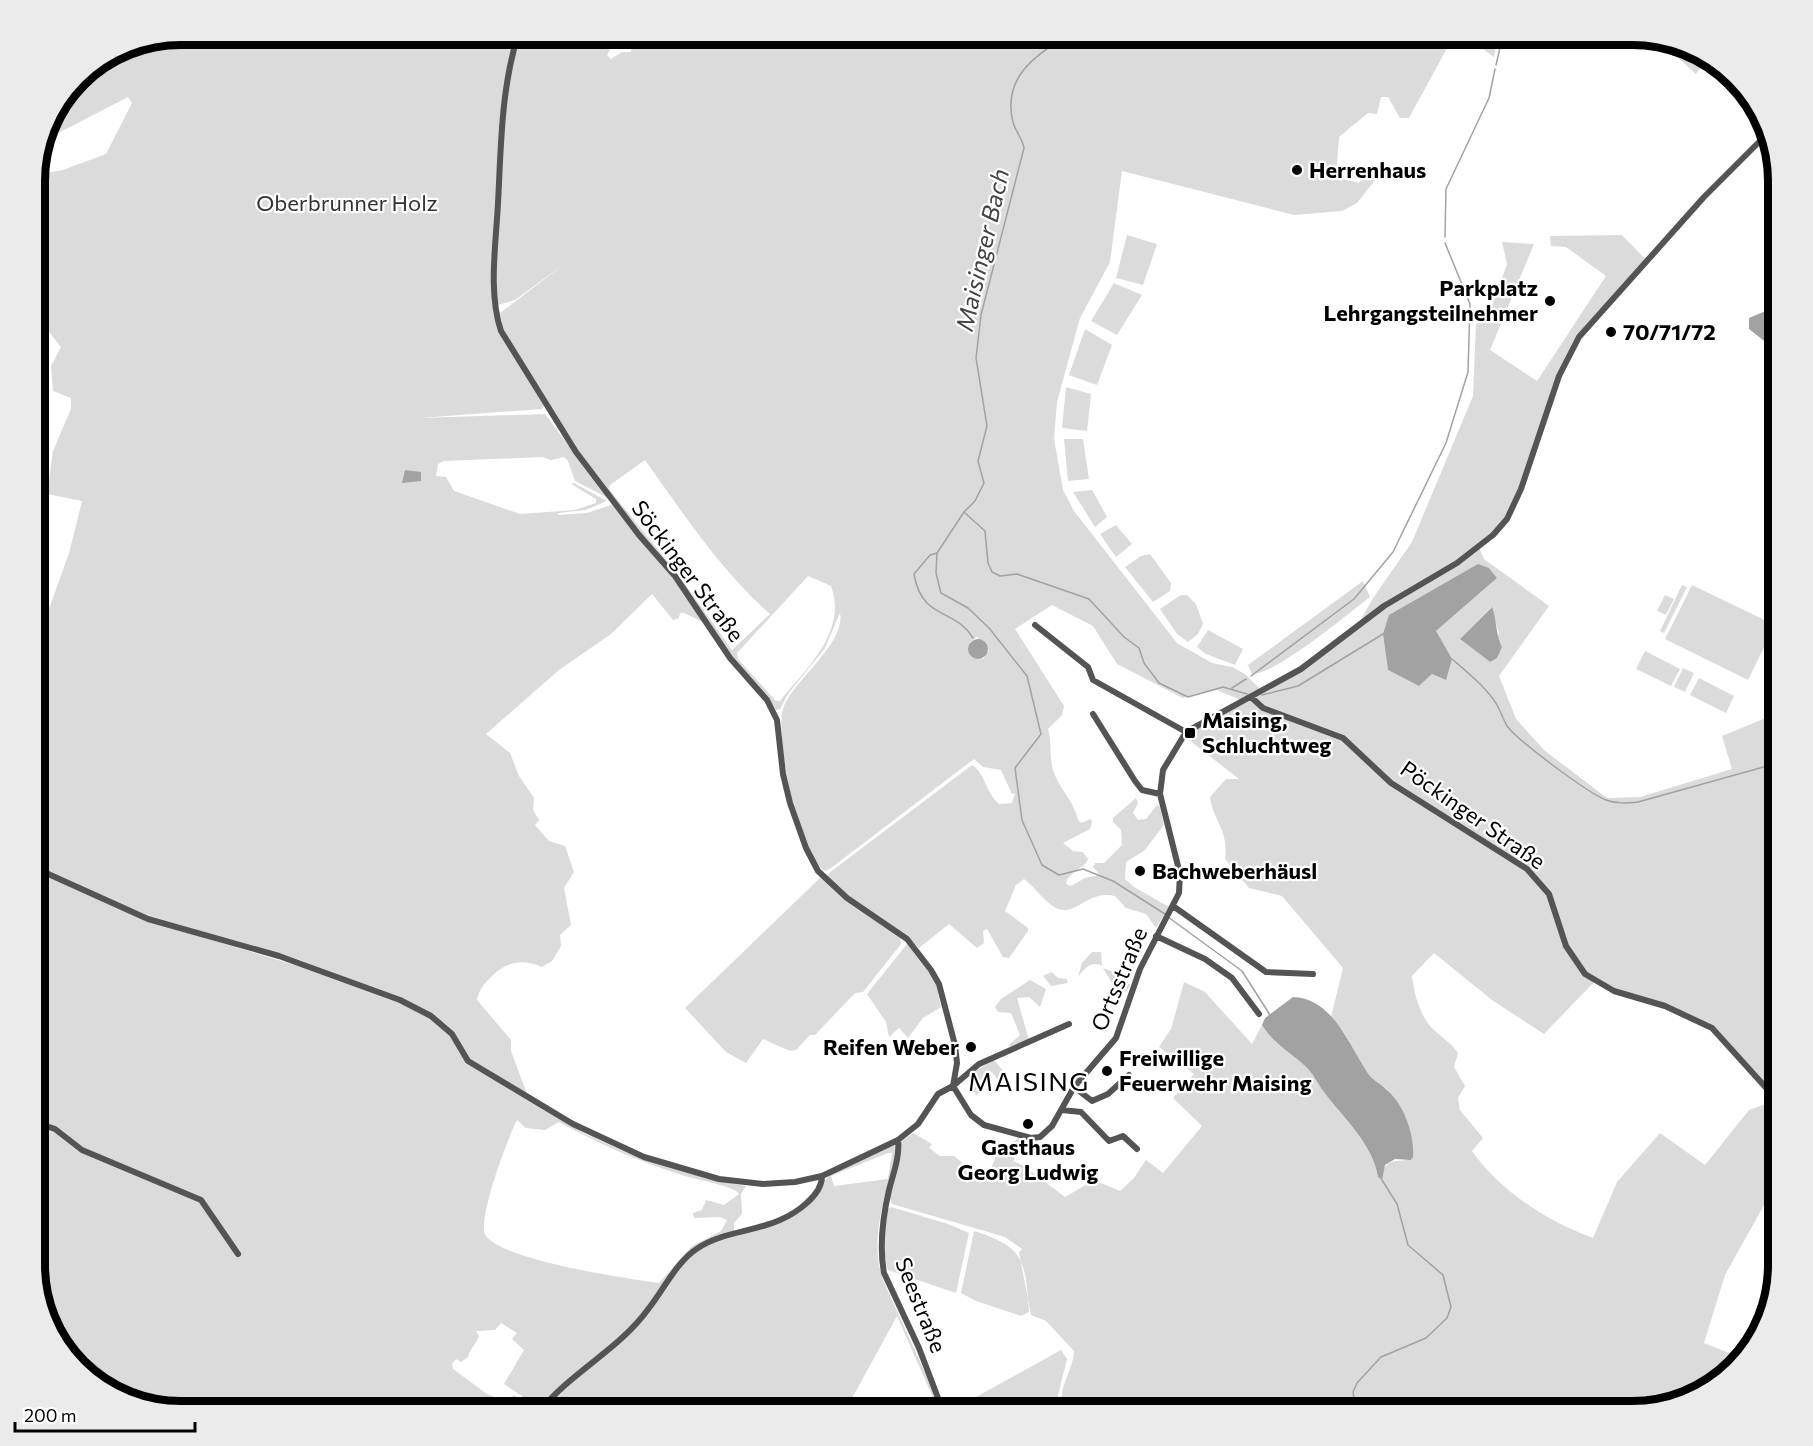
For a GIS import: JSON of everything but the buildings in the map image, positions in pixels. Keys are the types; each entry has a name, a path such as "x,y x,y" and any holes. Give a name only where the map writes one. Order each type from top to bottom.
{"street":[{"name":"Söckinger Straße","path":"516,45 508,79 499,172 495,251 496,314 501,331 576,452 639,535 684,588 730,658 767,700 779,726 783,774 790,803 806,848 818,871 848,898 907,939 931,970 939,984 955,1045 957,1063 953,1086"},
{"path":"1035,625 1088,667 1093,680 1186,732 1301,669 1367,617 1457,563 1493,535 1507,519 1521,489 1559,376 1579,337 1742,156 1762,139"},
{"name":"Pöckinger Straße","path":"1251,697 1263,708 1342,738 1391,783 1527,868 1549,894 1566,946 1585,974 1614,991 1665,1006 1712,1028 1768,1089"},
{"path":"1092,714 1142,790 1160,794"},
{"name":"Ortsstraße","path":"953,1086 971,1114 984,1125 1027,1138 1043,1134 1062,1110 1074,1087 1116,1038 1140,969 1179,893 1180,874 1160,794 1163,770 1186,732"},
{"path":"45,873 148,919 279,956 400,1000 431,1016 452,1034 468,1061 592,1134 644,1157 701,1175 752,1183 795,1182 822,1176 898,1140 918,1124 938,1094 953,1086 979,1064 1069,1024"},
{"path":"1172,908 1266,972 1313,974"},
{"path":"1156,936 1205,959 1232,978 1259,1014"},
{"path":"1081,1112 1092,1101 1108,1094 1129,1075"},
{"path":"1074,1087 1092,1101"},
{"path":"1062,1110 1081,1112 1109,1140 1123,1136 1137,1149"},
{"path":"45,1126 55,1129 82,1150 157,1184 178,1188 201,1200 238,1254"},
{"name":"Seestraße","path":"898,1140 898,1155 883,1221 882,1261 884,1273 919,1348 939,1401"},
{"path":"550,1401 635,1326 684,1260 695,1250 715,1239 768,1226 791,1215 812,1197 821,1183 822,1176"}],"green space":[{"name":"Oberbrunner Holz","path":"615,45 607,55 611,59 622,52 631,52 632,45 1449,45 1409,118 1400,118 1388,97 1381,97 1377,114 1368,113 1339,137 1336,177 1359,183 1366,171 1376,179 1357,203 1342,211 1294,215 1122,171 1110,262 1080,318 1057,402 1054,439 1063,490 1074,511 1177,643 1212,663 1232,667 1245,674 1261,690 1301,669 1359,623 1373,598 1412,542 1473,396 1476,325 1489,314 1507,264 1502,242 1534,244 1490,350 1537,381 1606,276 1566,247 1551,246 1550,236 1622,235 1648,262 1579,337 1568,356 1507,519 1479,548 1484,559 1549,606 1499,676 1516,719 1544,750 1607,798 1640,797 1732,769 1722,736 1768,717 1768,1090 1712,1028 1595,981 1544,1034 1492,1000 1434,953 1412,976 1418,1002 1426,1021 1458,1053 1454,1067 1465,1086 1458,1098 1460,1110 1483,1138 1472,1151 1497,1180 1526,1204 1559,1223 1593,1238 1617,1182 1660,1133 1705,1165 1749,1110 1768,1103 1768,1198 1725,1275 1704,1343 1734,1355 1715,1373 1692,1387 1676,1394 1650,1400 1062,1401 1063,1389 1074,1351 1046,1321 1031,1315 1019,1252 1022,1249 1005,1237 892,1204 889,1196 899,1143 913,1133 932,1144 929,1148 940,1156 954,1156 985,1181 995,1160 999,1144 1009,1146 1018,1138 1025,1143 1013,1161 1024,1166 1065,1197 1094,1180 1120,1191 1134,1178 1146,1160 1163,1173 1202,1126 1173,1098 1194,1074 1159,1047 1171,1029 1184,982 1205,992 1252,1044 1262,1025 1276,1042 1308,1069 1364,1144 1378,1177 1390,1162 1413,1157 1410,1130 1398,1103 1387,1089 1368,1074 1346,1036 1331,1017 1343,968 1282,896 1249,888 1225,859 1225,840 1210,797 1226,779 1239,779 1184,736 1243,701 1217,690 1183,698 1117,664 1093,626 1052,605 1015,629 1064,706 1062,715 1048,729 1053,770 1078,820 1081,823 1091,819 1092,823 1090,829 1063,843 1073,851 1083,852 1088,859 1070,876 1066,884 1071,886 1085,878 1100,875 1093,867 1095,863 1104,863 1122,845 1121,830 1113,822 1113,818 1136,798 1138,803 1133,813 1138,820 1146,819 1157,805 1160,807 1164,825 1144,851 1126,862 1125,879 1134,887 1169,907 1156,928 1146,914 1126,908 1115,896 1097,896 1070,909 1056,908 1024,879 1016,885 1005,911 1028,928 1028,931 1009,958 1003,957 987,929 983,931 984,943 977,948 949,924 919,948 839,887 828,877 829,873 972,765 999,804 1012,803 1015,793 1012,794 1001,770 983,767 974,759 831,868 825,871 815,862 806,844 791,794 785,767 782,720 784,706 790,696 835,637 840,625 840,613 825,648 788,694 780,709 776,710 726,650 681,580 636,529 585,461 504,334 500,313 567,262 515,300 494,306 501,336 544,406 542,409 419,418 545,414 608,498 575,481 568,461 564,457 551,460 543,457 444,461 438,464 436,476 446,477 454,491 520,514 575,510 596,503 596,499 571,484 574,483 607,501 586,510 558,513 558,515 587,513 614,504 663,563 707,624 684,613 680,613 679,618 673,620 652,594 611,634 559,670 486,734 510,753 519,776 534,798 533,810 539,820 535,825 549,841 565,846 574,872 564,888 571,925 560,935 561,946 552,961 542,967 520,962 507,965 487,981 477,1000 511,1040 511,1051 529,1099 581,1132 632,1155 708,1179 746,1186 741,1194 742,1214 734,1223 734,1232 695,1247 641,1317 545,1401 529,1401 504,1384 524,1350 512,1339 517,1333 501,1323 495,1330 476,1331 479,1336 468,1357 461,1362 456,1359 452,1364 453,1369 487,1394 504,1401 172,1401 137,1394 105,1378 85,1361 63,1333 55,1317 45,1274 45,620 69,553 82,501 47,494 53,451 71,409 71,398 53,391 51,366 61,347 45,322 45,173 63,170 106,154 132,103 128,97 53,136 68,105 91,79 105,68 129,55 163,46","holes":["645,460 718,560 770,614 732,650 680,577 609,489 610,485","1489,568 1497,578 1436,631 1446,680 1432,674 1419,686 1388,670 1383,634","808,576 831,586 835,603 834,618 829,634 812,662 780,701 776,701 738,659 737,653","1491,607 1499,633 1490,662 1460,639","977,637 989,650 983,659 969,653 970,642","55,879 147,915 300,960 381,991 149,921","517,1120 526,1128 545,1130 559,1122 638,1160 671,1172 725,1186 739,1194 724,1205 706,1200 702,1210 693,1213 694,1218 720,1217 727,1220 721,1231 692,1246 659,1283 566,1267 513,1252 495,1243 485,1234 484,1225 495,1177"]},
{"path":"1477,45 1497,45 1494,57"},
{"path":"1670,51 1703,65 1696,74"},
{"path":"1127,235 1157,244 1143,285 1116,278"},
{"path":"1114,283 1142,295 1117,335 1091,321"},
{"path":"1085,329 1112,345 1097,385 1069,375"},
{"path":"1066,387 1091,394 1087,431 1062,428"},
{"path":"1064,439 1083,439 1089,479 1068,481"},
{"path":"1092,490 1107,517 1095,527 1073,492"},
{"path":"1116,525 1132,544 1116,557 1100,534"},
{"path":"1150,554 1171,583 1170,591 1153,602 1125,567 1141,556"},
{"path":"1363,581 1370,597 1294,654 1263,672 1252,674 1248,665"},
{"path":"1682,585 1687,587 1664,633 1660,631"},
{"path":"1692,585 1768,622 1768,639 1748,680 1665,639"},
{"path":"1181,595 1187,595 1196,604 1203,624 1198,634 1188,642 1177,634 1160,609"},
{"path":"1665,595 1674,599 1666,615 1657,611"},
{"path":"1208,630 1243,649 1235,665 1206,654 1197,647"},
{"path":"1645,651 1680,669 1671,686 1636,669"},
{"path":"1683,668 1694,673 1685,692 1674,687"},
{"path":"1699,678 1734,696 1726,713 1690,695"},
{"path":"821,877 900,936 901,944 863,992 855,993 815,1035 810,1035 796,1050 790,1051 763,1039 746,1063 726,1052 685,1008"},
{"path":"907,944 935,980 941,1007 923,1018 908,1038 899,1028 889,1037 886,1022 867,994"},
{"path":"1092,952 1101,952 1102,966 1091,965 1085,968 1078,977 1082,963"},
{"path":"1103,968 1121,975 1130,985 1127,991 1115,988"},
{"path":"1052,972 1058,978 1067,979 1068,983 1051,986 1043,976"},
{"path":"1030,980 1046,989 1040,1007 1029,997 1017,998 1029,1040 1011,1048 1009,1045 1020,1035 1011,1013 998,1012 995,1007 1001,999"},
{"path":"994,1060 1005,1073 999,1081 992,1072 978,1082 982,1090 976,1095 969,1082 973,1072"},
{"path":"894,1145 897,1150 878,1231 879,1264 883,1280 936,1401 897,1316 850,1401 551,1401 610,1352 682,1264 707,1244 785,1219 830,1175","holes":["892,1153 888,1179 834,1186 831,1176"]},
{"path":"891,1207 948,1224 969,1233 956,1293 888,1270 884,1240 888,1209"},
{"path":"974,1231 1004,1243 1019,1258 1026,1280 1029,1312 1021,1316 976,1301 961,1293"},
{"path":"1061,1350 1067,1359 1058,1401 969,1401"},
{"path":"514,1395 522,1401 508,1401"}],"shaded area":[{"path":"1768,310 1768,344 1749,329 1749,318"},
{"path":"405,470 421,472 421,481 402,483"},
{"path":"1478,564 1489,568 1497,578 1436,631 1452,659 1446,680 1432,674 1419,686 1388,670 1383,634 1389,615"},
{"path":"1492,607 1502,647 1497,658 1490,662 1460,639"},
{"path":"974,639 982,639 988,645 988,653 982,659 974,659 968,653 968,645"},
{"path":"1293,997 1307,999 1329,1014 1346,1036 1369,1075 1399,1103 1410,1130 1413,1157 1411,1160 1395,1159 1385,1165 1382,1180 1378,1177 1364,1142 1311,1072 1276,1042 1262,1025 1265,1018"}],"waterway":[{"name":"Maisinger Bach","path":"1053,45 1024,70 1012,93 1013,122 1024,148 981,315 976,358 987,426 978,461 984,483 975,501 964,512 937,553 936,573 941,593 968,608 989,628 1027,676 1041,734 1015,768 1022,820 1042,865 1059,875 1083,869 1113,881 1165,914"},
{"path":"1496,65 1501,45"},
{"path":"1445,237 1446,189 1489,98 1495,69"},
{"path":"1251,676 1354,599 1393,552 1446,443 1468,372 1470,304 1445,243"},
{"path":"965,513 985,531 988,563 992,572 1000,576 1017,574 1089,599 1124,637 1139,648 1144,663 1159,683 1188,697 1223,687 1247,694"},
{"path":"937,553 930,555 914,574 918,589 931,607 957,622 973,638"},
{"path":"1262,695 1298,686 1383,634"},
{"path":"1452,659 1488,692 1507,726 1514,733 1570,777 1610,801 1638,802 1768,766"},
{"path":"1232,688 1246,679"},
{"name":"Maisinger Bach","path":"1168,917 1242,971 1270,1015"},
{"name":"Maisinger Bach","path":"1354,1401 1353,1392 1357,1383 1381,1357 1426,1338 1447,1318 1451,1307 1443,1275 1408,1245 1397,1204 1382,1180"},
{"name":"Maisinger Bach","path":"1282,1401 1286,1399 1290,1401"}],"place":[{"name":"Herrenhaus","path":"1297,170"},
{"name":"Parkplatz Lehrgangsteilnehmer","path":"1550,301"},
{"name":"70/71/72","path":"1611,332"},
{"name":"Maising, Schluchtweg","path":"1190,733"},
{"name":"Bachweberhäusl","path":"1140,871"},
{"name":"Reifen Weber","path":"971,1047"},
{"name":"Freiwillige Feuerwehr Maising","path":"1107,1071"},
{"name":"Gasthaus Georg Ludwig","path":"1028,1124"}],"district":[{"name":"MAISING","path":"1029,1082"}]}
